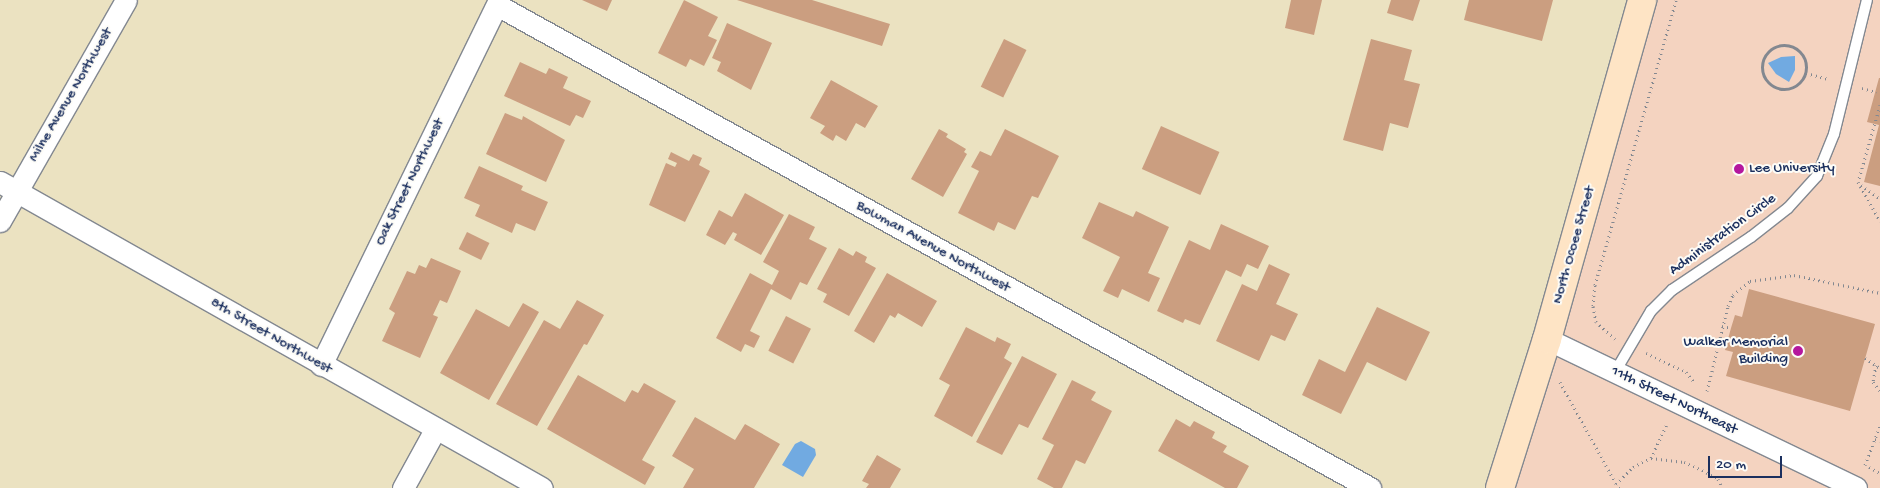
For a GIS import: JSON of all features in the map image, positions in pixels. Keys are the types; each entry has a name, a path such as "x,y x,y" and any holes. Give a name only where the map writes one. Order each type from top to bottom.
{"main road":[{"name":"North Ocoee Street","path":"1500,488 1547,339 1642,0"}],"street":[{"name":"Milne Avenue Northwest","path":"0,221 8,186 126,0"},
{"name":"Oak Street Northwest","path":"321,365 498,2"},
{"name":"Bowman Avenue Northwest","path":"498,2 1370,488"},
{"name":"8th Street Northwest","path":"8,186 321,365 542,488"},
{"name":"11th Street Northeast","path":"1547,339 1856,488"},
{"path":"403,488 436,428"}],"lane":[{"name":"Administration Circle","path":"1615,372 1632,347 1651,311 1672,290 1751,237 1788,208 1817,176 1834,134 1867,0"}],"path":[{"path":"1676,0 1596,284 1593,306 1596,322 1607,335 1686,372 1707,392 1722,326 1733,295 1750,281 1794,275 1880,294"},
{"path":"1776,46 1790,46 1802,54 1806,73 1796,86 1782,89 1764,77 1762,62 1776,46"},
{"path":"1806,73 1846,84"},
{"path":"1880,105 1858,182 1880,221"},
{"path":"1858,182 1880,199"},
{"path":"1722,326 1731,328"},
{"path":"1865,358 1880,368"},
{"path":"1876,365 1873,382 1880,391"},
{"path":"1560,381 1619,488"},
{"path":"1651,458 1668,422"},
{"path":"1865,465 1880,426"},
{"path":"1875,439 1880,441"},
{"path":"1616,484 1633,467 1651,458 1684,462 1718,478 1722,488"}],"shaded area":[{"name":"Lee University","path":"1650,0 1880,0 1880,488 1505,488"}],"water":[{"path":"1795,56 1795,70 1789,82 1776,74 1768,63 1781,57"},
{"path":"801,441 815,449 816,455 803,477 782,465 795,444"}],"building":[{"path":"582,0 612,0 607,11"},
{"path":"684,0 718,17 708,36 717,40 704,66 690,59 686,67 658,53"},
{"path":"737,0 812,0 890,24 882,46"},
{"path":"1291,0 1322,0 1314,35 1285,28"},
{"path":"1391,0 1420,0 1413,21 1387,13"},
{"path":"1469,0 1553,0 1542,41 1464,20"},
{"path":"727,23 772,43 751,90 717,71 721,62 712,58"},
{"path":"1004,39 1026,50 1003,98 981,87"},
{"path":"1371,39 1412,50 1404,80 1420,84 1408,128 1390,123 1383,151 1343,140"},
{"path":"520,62 546,74 549,68 568,77 563,88 591,101 583,118 576,115 570,126 504,96"},
{"path":"1879,78 1880,186 1864,182 1879,125 1867,122"},
{"path":"831,80 878,106 865,128 856,123 846,141 836,135 833,141 820,133 825,126 810,118"},
{"path":"505,113 522,120 523,116 565,140 546,182 486,154"},
{"path":"1161,126 1219,152 1200,195 1142,169"},
{"path":"939,129 948,134 946,137 966,149 964,152 967,154 943,197 911,179"},
{"path":"1005,129 1059,156 1038,198 1032,196 1015,230 998,222 994,231 958,213 979,171 971,167 980,151 991,156"},
{"path":"671,152 689,161 693,154 702,158 699,165 710,171 685,222 649,205 666,163 675,167 677,163 668,159"},
{"path":"479,166 523,186 521,190 548,202 535,231 516,223 512,233 475,216 480,205 464,198"},
{"path":"745,193 784,215 761,255 734,240 737,234 733,232 725,245 706,235 719,210 732,217"},
{"path":"1099,202 1133,217 1136,211 1169,227 1148,273 1160,278 1149,302 1122,289 1118,298 1103,291 1120,257 1082,238"},
{"path":"789,214 815,227 809,239 827,248 807,285 800,282 791,300 771,289 750,331 760,336 754,348 745,344 741,352 716,338 750,273 772,285 779,271 763,262"},
{"path":"1221,224 1269,246 1258,269 1247,264 1241,277 1226,270 1200,325 1185,319 1183,323 1157,311 1189,240 1210,250"},
{"path":"467,232 489,243 481,260 459,249"},
{"path":"839,248 853,256 856,251 867,257 865,262 876,268 849,316 823,302 827,294 817,289"},
{"path":"431,258 461,271 447,303 440,300 433,315 438,317 420,358 382,341 395,313 389,309 407,271 415,274 419,265 426,268"},
{"path":"1269,264 1290,274 1276,304 1298,314 1285,341 1271,335 1259,361 1216,341 1242,284 1257,291"},
{"path":"887,273 937,301 922,327 898,313 895,318 890,315 874,343 854,331"},
{"name":"Walker Memorial Building","path":"1749,289 1875,324 1850,411 1726,376 1733,352 1725,350 1735,315 1742,317"},
{"path":"577,300 604,315 587,345 584,344 537,426 496,404 544,320 560,329"},
{"path":"523,303 539,312 489,400 440,373 476,309 509,327"},
{"path":"1377,307 1430,332 1406,381 1367,362 1341,414 1302,395 1319,359 1345,372"},
{"path":"786,316 811,329 793,363 768,351"},
{"path":"966,327 995,342 997,337 1011,344 1004,358 1012,363 972,437 934,416 950,385 939,379"},
{"path":"1022,356 1057,374 1028,428 1019,424 1002,455 976,442"},
{"path":"578,375 625,402 632,390 638,393 644,383 676,401 642,460 655,467 645,485 547,429"},
{"path":"1072,380 1096,392 1091,400 1112,411 1085,464 1076,460 1062,488 1054,488 1037,479 1054,445 1042,439"},
{"path":"695,417 735,440 745,424 780,444 754,488 683,488 694,469 672,456"},
{"path":"1176,419 1190,427 1194,421 1215,432 1212,438 1227,446 1223,452 1249,466 1237,488 1225,488 1158,451"},
{"path":"877,455 901,469 890,488 866,488 869,484 862,481"}],"place":[{"name":"Lee University","path":"1739,169"},
{"name":"Walker Memorial Building","path":"1798,351"}]}
